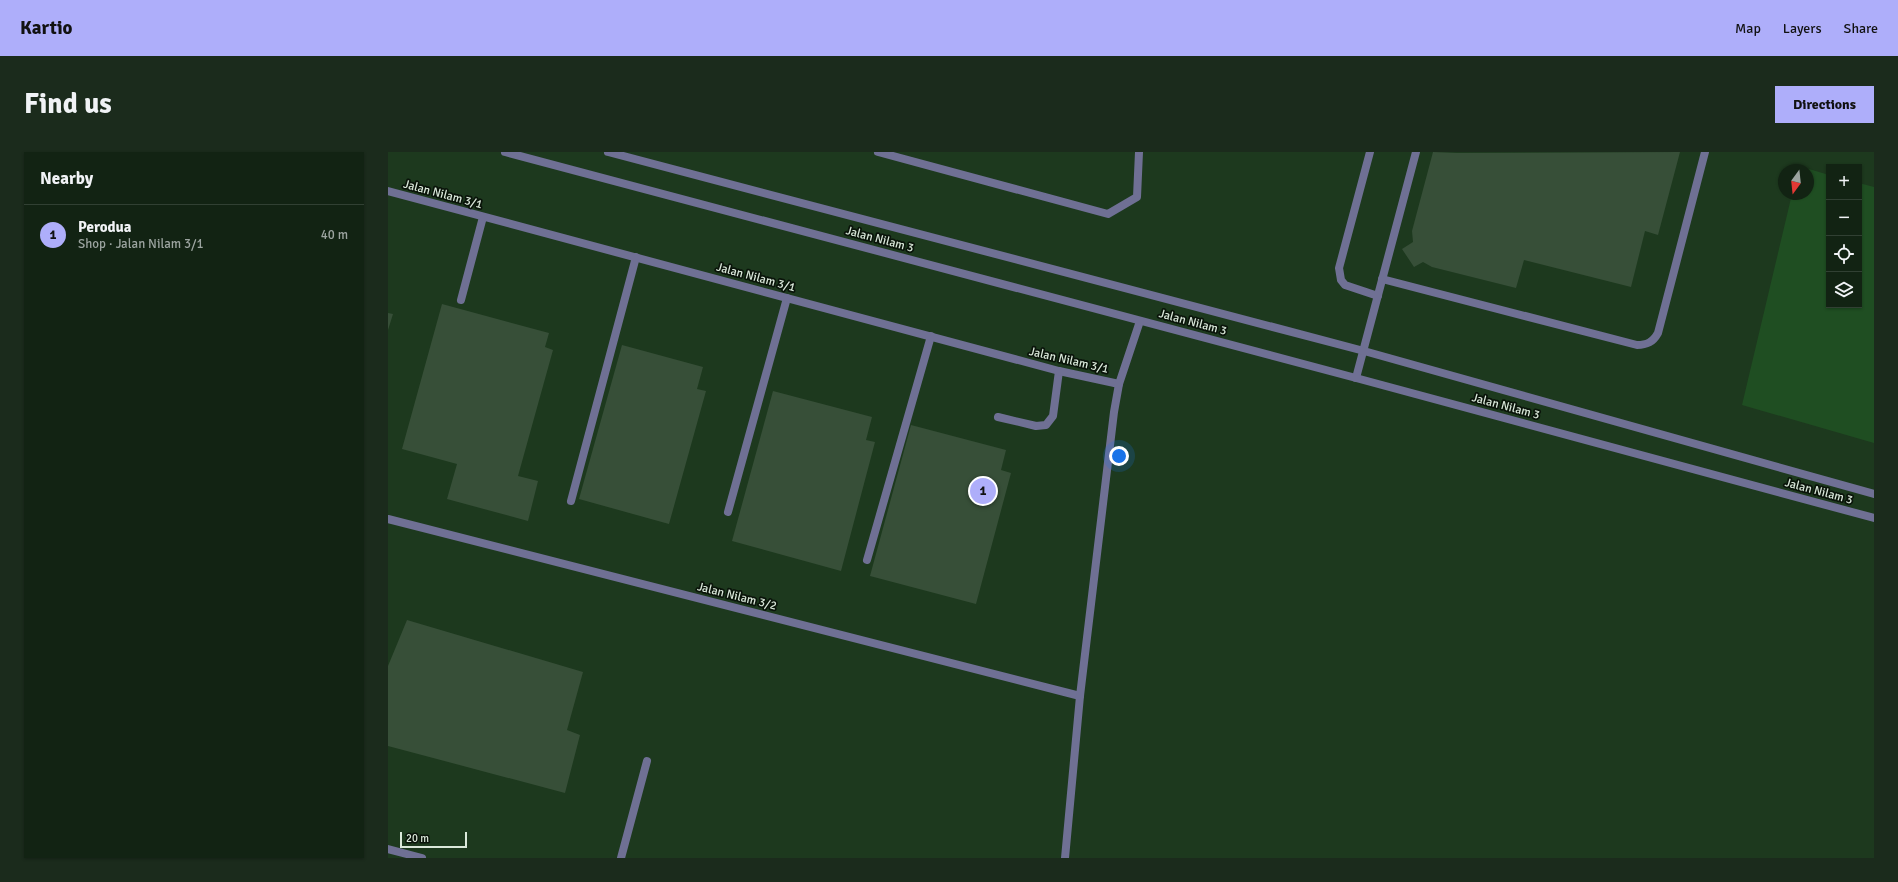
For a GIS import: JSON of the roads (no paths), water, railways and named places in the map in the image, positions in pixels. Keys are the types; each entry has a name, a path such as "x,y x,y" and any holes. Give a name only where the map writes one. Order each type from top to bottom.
{"street":[{"name":"Jalan Nilam 3","path":"505,152 1356,378 1874,518"},
{"name":"Jalan Nilam 3","path":"608,152 1364,350 1874,494"},
{"path":"878,152 1108,214 1138,197 1139,152"},
{"path":"1370,152 1339,268 1339,274 1345,285 1378,296"},
{"path":"1356,378 1416,152"},
{"path":"1382,279 1637,345 1650,343 1655,339 1658,333 1705,152"},
{"name":"Jalan Nilam 3/1","path":"388,191 1059,371 1119,384"},
{"path":"461,300 483,217"},
{"path":"571,500 636,257"},
{"path":"728,512 787,298"},
{"path":"1065,858 1080,696 1114,412 1119,384 1140,321"},
{"path":"867,560 931,336"},
{"path":"998,417 1036,426 1046,425 1053,416 1059,371"},
{"name":"Jalan Nilam 3/2","path":"388,519 1080,696"},
{"path":"621,858 647,761"},
{"path":"388,849 422,858"}],"place":[{"name":"Perodua","path":"983,491"}]}
